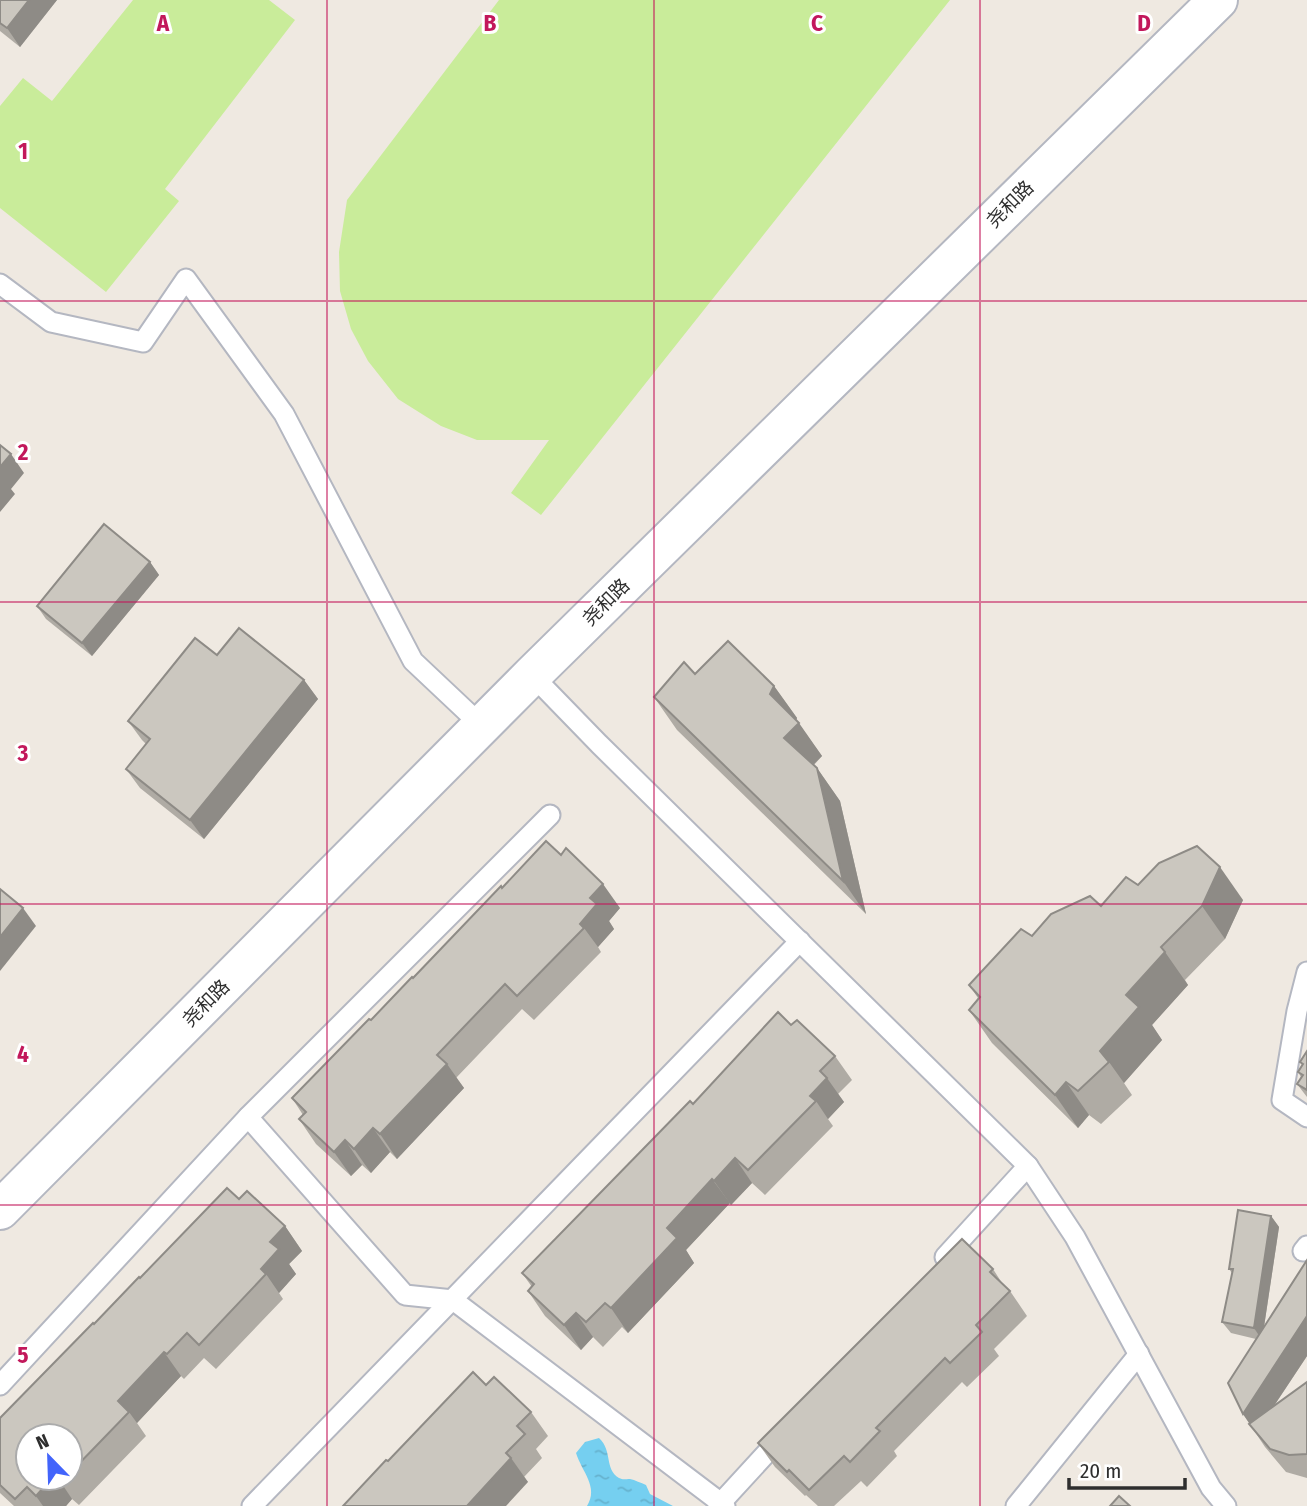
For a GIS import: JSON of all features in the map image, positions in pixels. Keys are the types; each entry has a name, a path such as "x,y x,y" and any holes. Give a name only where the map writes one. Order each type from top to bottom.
{"main road":[{"name":"尧和路","path":"0,1210 532,675 1218,0"}],"lane":[{"path":"0,284 51,322 143,342 186,279 284,414 413,661 482,726"},
{"path":"532,675 1028,1166 1075,1237 1212,1488 1226,1506"},
{"path":"0,1385 248,1117 550,815"},
{"path":"252,1506 800,941"},
{"path":"1307,972 1297,1011 1282,1100 1307,1117"},
{"path":"248,1117 405,1295 453,1300 722,1505 796,1421"},
{"path":"935,1268 1028,1166"},
{"path":"1016,1506 1139,1354"}],"green space":[{"path":"133,0 269,0 295,20 165,189 179,201 106,292 0,208 0,106 23,78 52,101"},
{"path":"499,0 950,0 541,515 511,493 549,440 477,440 441,426 398,399 368,361 351,329 340,291 339,252 347,200"}],"water":[{"path":"599,1438 606,1448 614,1474 620,1479 632,1479 646,1485 650,1494 673,1506 587,1506 590,1486 576,1453 585,1442"}],"building":[{"path":"0,0 29,0 7,28 0,23"},
{"path":"0,445 11,454 0,467"},
{"path":"104,524 150,562 82,643 37,606"},
{"path":"239,628 304,680 190,820 126,769 150,739 128,721 195,638 217,655"},
{"path":"728,641 774,686 770,694 799,723 784,738 817,768 843,881 654,697 684,662 695,674"},
{"path":"546,841 561,855 566,848 603,884 590,898 597,904 580,924 584,928 517,996 505,984 437,1055 447,1064 380,1134 373,1128 354,1149 345,1140 334,1152 299,1119 306,1112 292,1098"},
{"path":"1197,846 1220,867 1202,906 1161,947 1165,952 1126,995 1139,1007 1100,1051 1109,1062 1078,1091 1066,1082 1055,1095 969,1010 980,997 969,985 1021,929 1032,936 1051,914 1090,896 1101,906 1126,877 1138,885 1159,863"},
{"path":"0,889 23,908 0,937"},
{"path":"778,1012 791,1025 797,1020 835,1056 820,1071 827,1078 810,1096 816,1101 748,1170 735,1158 714,1181 712,1179 667,1228 677,1238 611,1308 605,1303 586,1322 576,1313 564,1325 528,1291 534,1284 522,1273 690,1101 693,1104"},
{"path":"1307,1051 1307,1090 1297,1084 1303,1075 1298,1072 1303,1064 1300,1062"},
{"path":"227,1188 239,1199 247,1191 285,1226 270,1242 279,1249 261,1269 266,1274 199,1345 187,1333 167,1354 164,1352 118,1401 129,1412 84,1459 84,1422 14,1422 14,1492 22,1492 15,1499 0,1485 0,1418"},
{"path":"1238,1210 1271,1216 1254,1328 1222,1322 1233,1269 1229,1269"},
{"path":"962,1239 993,1269 990,1272 1010,1291 976,1325 982,1332 950,1363 945,1358 876,1428 880,1431 850,1462 844,1456 809,1490 758,1443"},
{"path":"1307,1260 1307,1316 1243,1414 1228,1383"},
{"path":"473,1372 486,1385 494,1377 531,1412 517,1426 525,1434 506,1453 511,1458 467,1506 343,1506 386,1460 388,1461"},
{"path":"1307,1382 1307,1454 1289,1455 1270,1449 1249,1424"},
{"path":"1119,1496 1130,1506 1110,1506"}]}
